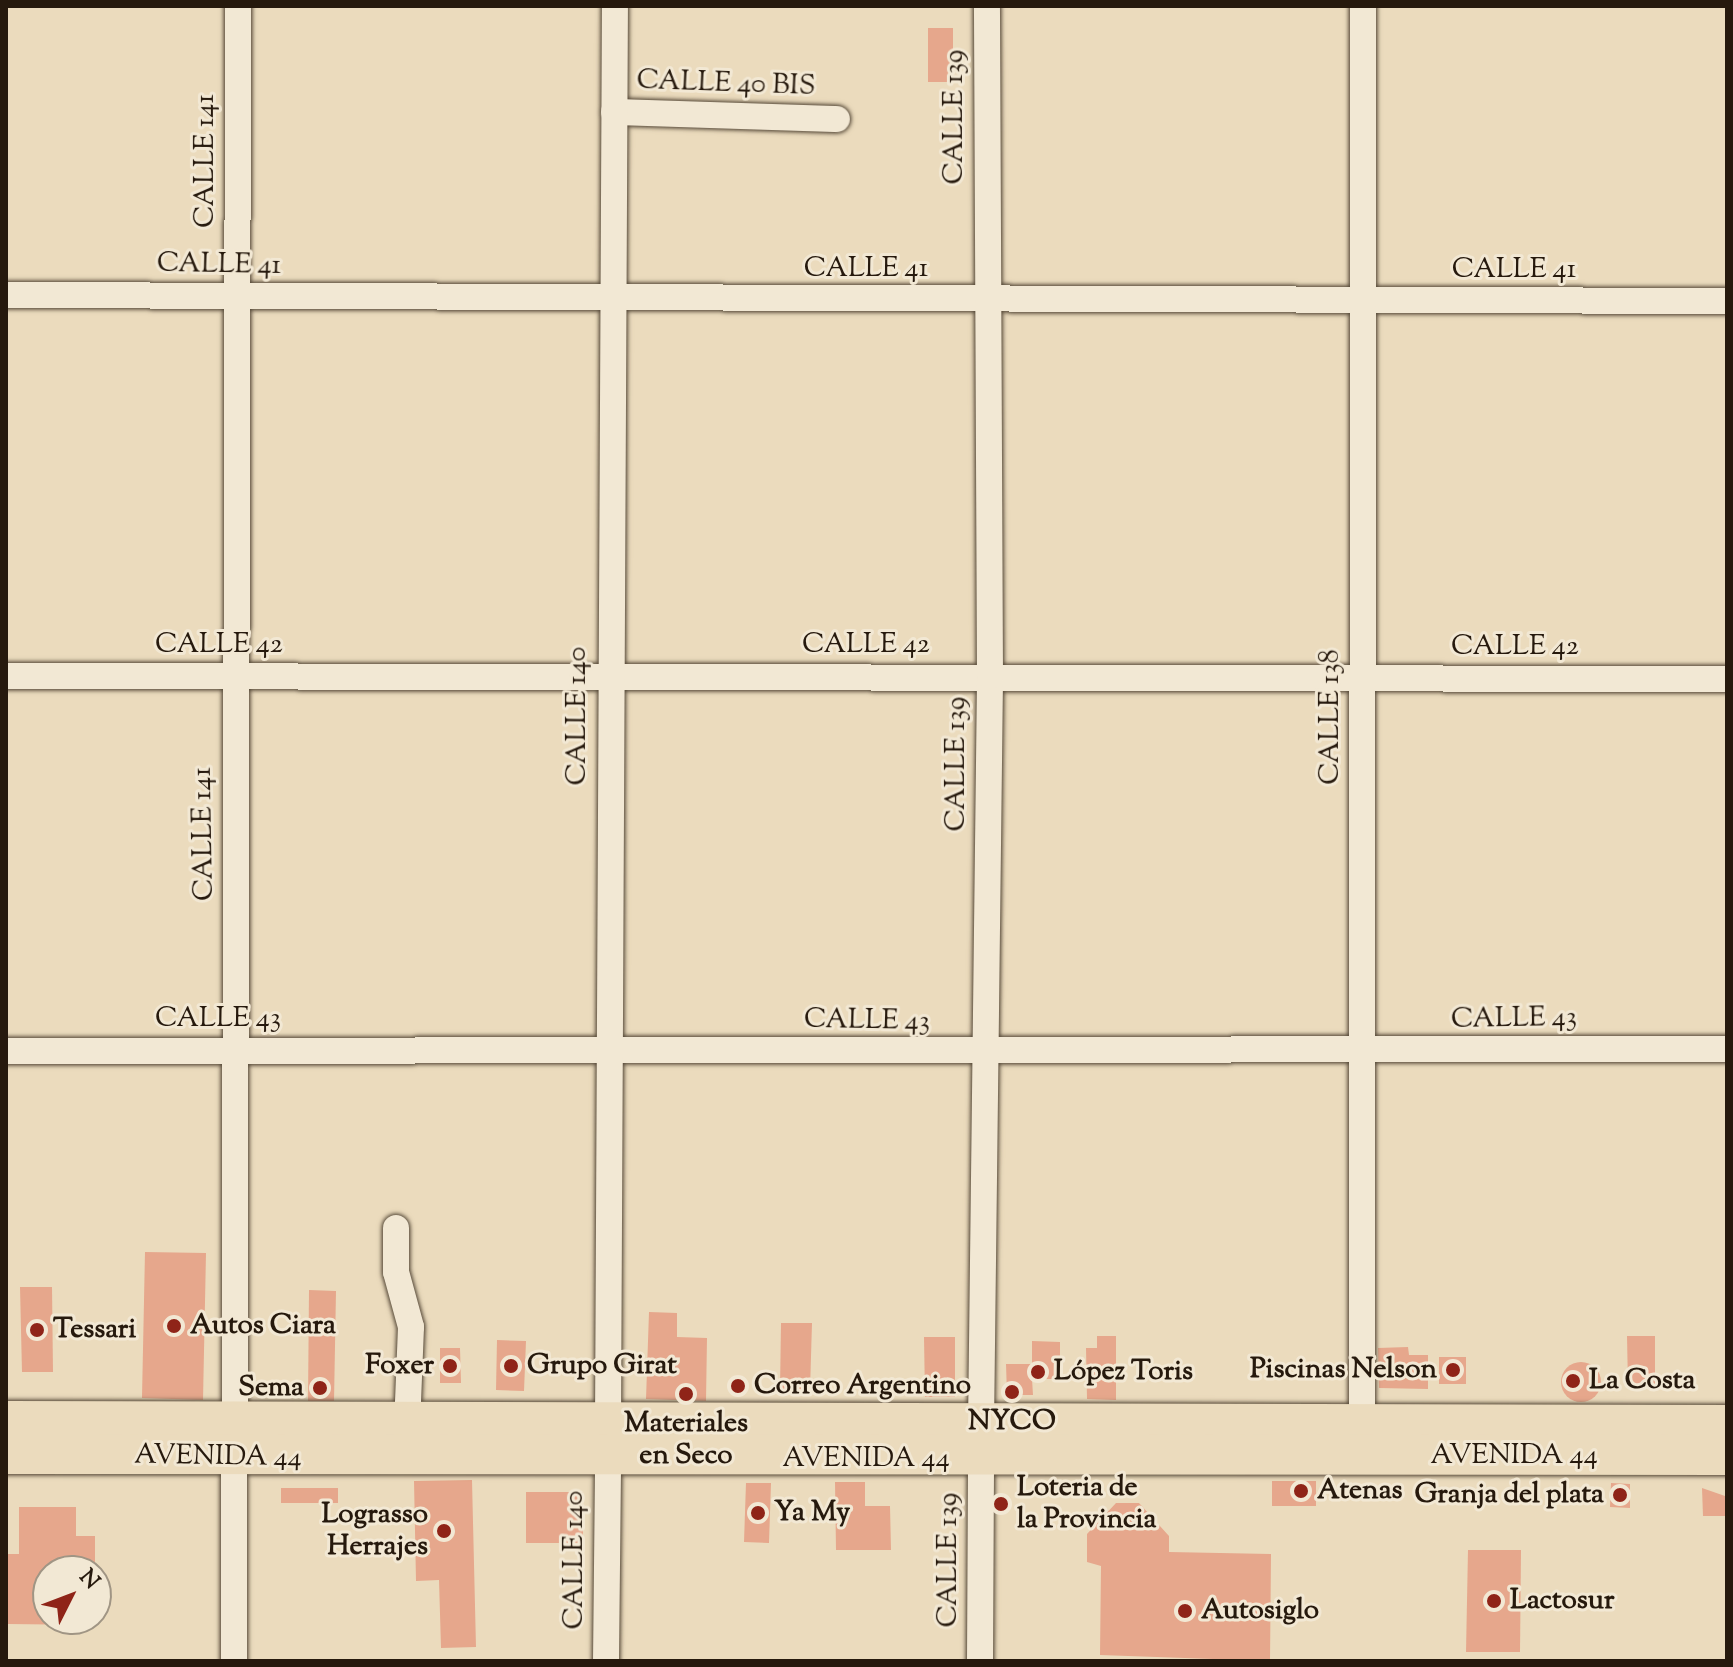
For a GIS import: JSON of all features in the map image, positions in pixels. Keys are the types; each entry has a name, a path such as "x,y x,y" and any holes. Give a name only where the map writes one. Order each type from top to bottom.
{"highway":[{"name":"AVENIDA 44","path":"6,1421 234,1441 981,1443 1727,1455"},
{"name":"AVENIDA 44","path":"6,1454 234,1441 407,1425 608,1443"},
{"name":"AVENIDA 44","path":"981,1443 1362,1427 1727,1425"}],"street":[{"name":"CALLE 141","path":"234,1661 239,1051 234,677 238,6"},
{"name":"CALLE 140","path":"606,1661 615,6"},
{"name":"CALLE 139","path":"980,1661 990,676 987,6"},
{"name":"CALLE 138","path":"1362,1427 1363,6"},
{"name":"CALLE 40 BIS","path":"614,112 837,119"},
{"name":"CALLE 41","path":"6,295 612,302 1727,301"},
{"name":"CALLE 42","path":"6,676 1727,679"},
{"name":"CALLE 43","path":"6,1051 610,1050 988,1055 1727,1049"},
{"path":"396,1228 396,1272 411,1327 407,1425"}],"building":[{"path":"928,28 953,28 953,82 928,82"},
{"name":"Autos Ciara","path":"145,1252 206,1253 203,1400 142,1398"},
{"name":"Tessari","path":"20,1287 52,1287 53,1372 22,1372"},
{"path":"309,1290 336,1291 334,1401 308,1401"},
{"path":"649,1312 677,1313 677,1337 707,1338 706,1401 646,1399"},
{"path":"781,1323 812,1323 810,1390 780,1389"},
{"path":"1097,1336 1116,1336 1116,1400 1087,1399 1086,1348 1097,1348"},
{"path":"1627,1336 1655,1336 1655,1386 1628,1386"},
{"path":"924,1337 955,1337 955,1397 925,1397"},
{"name":"Grupo Girat","path":"497,1340 526,1341 524,1391 496,1390"},
{"path":"1032,1341 1060,1342 1060,1379 1032,1379 1033,1395 1007,1395 1006,1364 1032,1364"},
{"path":"1408,1347 1409,1355 1428,1355 1428,1389 1379,1388 1378,1348"},
{"name":"Foxer","path":"440,1348 460,1348 461,1383 440,1383"},
{"name":"Piscinas Nelson","path":"1439,1357 1466,1357 1466,1384 1439,1384"},
{"path":"1581,1362 1595,1368 1601,1382 1595,1396 1581,1402 1567,1396 1561,1382 1567,1368"},
{"name":"Lograsso Herrajes","path":"472,1480 476,1647 441,1648 439,1580 416,1581 414,1481"},
{"path":"1272,1481 1316,1481 1316,1506 1272,1506"},
{"path":"835,1482 865,1482 865,1506 890,1506 891,1550 836,1550"},
{"name":"Ya My","path":"746,1483 771,1483 769,1543 744,1542"},
{"name":"Granja del plata","path":"1611,1483 1630,1484 1630,1508 1610,1507"},
{"path":"281,1488 338,1488 338,1503 281,1503"},
{"path":"1702,1488 1725,1496 1726,1516 1703,1516"},
{"path":"1577,1489 1588,1490 1588,1505 1577,1504"},
{"path":"526,1492 583,1492 583,1543 526,1543"},
{"name":"Autosiglo","path":"1116,1503 1139,1503 1169,1536 1169,1552 1271,1554 1270,1661 1100,1655 1101,1566 1087,1562 1087,1534"},
{"path":"19,1507 76,1507 76,1536 95,1536 95,1555 32,1555 32,1624 7,1624 7,1554 19,1554"},
{"name":"Lactosur","path":"1468,1550 1521,1550 1520,1652 1466,1652"}],"place":[{"name":"Autos Ciara","path":"174,1326"},
{"name":"Tessari","path":"37,1330"},
{"name":"Foxer","path":"450,1366"},
{"name":"Grupo Girat","path":"511,1366"},
{"name":"Piscinas Nelson","path":"1453,1370"},
{"name":"López Toris","path":"1038,1372"},
{"name":"La Costa","path":"1573,1381"},
{"name":"Correo Argentino","path":"738,1386"},
{"name":"Sema","path":"320,1388"},
{"name":"NYCO","path":"1012,1392"},
{"name":"Materiales en Seco","path":"686,1394"},
{"name":"Atenas","path":"1301,1491"},
{"name":"Granja del plata","path":"1620,1495"},
{"name":"Loteria de la Provincia","path":"1001,1504"},
{"name":"Ya My","path":"758,1513"},
{"name":"Lograsso Herrajes","path":"444,1531"},
{"name":"Lactosur","path":"1494,1601"},
{"name":"Autosiglo","path":"1185,1611"}]}
